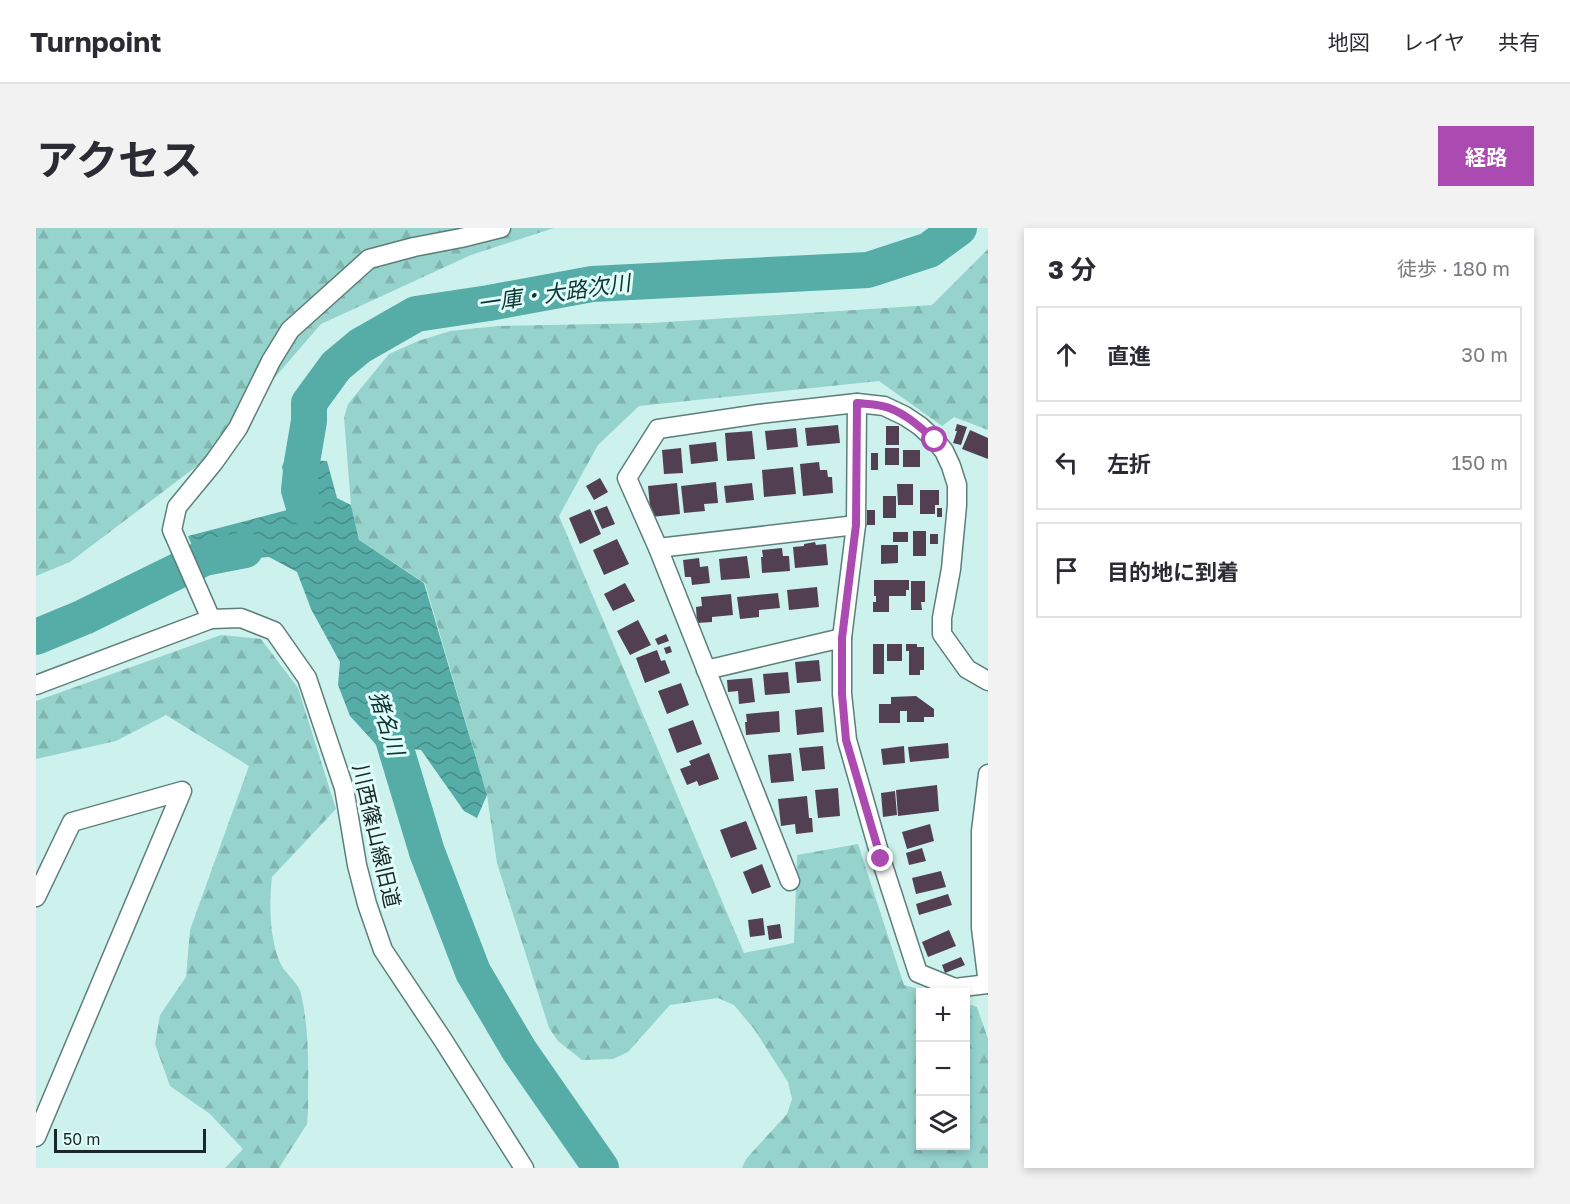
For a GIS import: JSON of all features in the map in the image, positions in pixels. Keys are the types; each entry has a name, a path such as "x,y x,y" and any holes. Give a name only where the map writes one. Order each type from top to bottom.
{"street":[{"path":"208,611 172,531 177,507 238,428 271,361 290,330 369,259 501,228"},
{"path":"857,403 856,525 842,638 842,694 846,740 918,973 955,988 988,984 981,928 981,831 988,774"},
{"path":"790,881 658,548 627,478 658,429 857,403 884,406 920,426 944,451 957,485 951,568 942,618 942,634 968,669 988,681"},
{"path":"658,548 856,525"},
{"name":"川西篠山線旧道","path":"36,684 208,611 241,618 274,631 307,678 344,788 366,904 383,950 524,1168"},
{"path":"706,670 842,638"},
{"path":"36,897 72,822 182,791 36,1137"}],"green space":[{"path":"36,228 554,228 471,255 321,324 201,463 70,562 36,576"},
{"path":"988,249 988,430 954,417 942,426 879,381 639,406 598,445 559,516 744,953 794,943 797,855 858,844 904,985 916,988 916,1150 970,1150 970,1004 977,1007 988,1039 988,1168 742,1168 746,1159 787,1114 792,1099 788,1082 754,1029 734,1005 718,998 670,1005 628,1052 613,1059 582,1060 558,1041 549,1028 497,863 487,795 425,583 359,540 351,505 344,418 348,404 389,354 418,341 450,331 498,326 651,323 932,305"},
{"path":"221,635 261,639 298,688 336,809 272,877 270,911 275,947 283,968 300,990 308,1052 307,1124 279,1168 225,1168 243,1149 210,1114 170,1086 155,1044 160,1015 186,977 190,930 249,766 166,715 116,741 36,759 36,701"}],"water":[{"path":"285,459 327,461 337,498 351,505 359,540 424,583 487,795 477,818 464,811 421,750 411,749 391,761 350,716 338,685 340,662 311,609 297,572 269,557 236,560 201,567 188,536 291,509 282,467"}],"building":[{"path":"957,424 967,427 961,445 953,443"},
{"path":"838,425 840,443 807,446 805,428"},
{"path":"886,426 899,426 899,445 886,445"},
{"path":"796,428 798,447 767,450 765,431"},
{"path":"970,430 988,438 988,459 962,449"},
{"path":"752,431 755,459 727,461 725,433"},
{"path":"716,442 718,461 691,464 689,445"},
{"path":"681,448 683,473 664,474 662,450"},
{"path":"885,448 899,448 899,465 885,465"},
{"path":"903,450 920,450 920,467 903,467"},
{"path":"871,453 878,453 878,470 871,470"},
{"path":"819,462 820,470 827,470 828,477 832,477 833,493 803,496 800,464"},
{"path":"793,467 796,494 764,497 762,470"},
{"path":"600,478 608,492 594,500 586,486"},
{"path":"716,482 718,503 704,504 705,511 684,513 681,486"},
{"path":"677,483 680,514 651,517 648,486"},
{"path":"752,483 754,500 726,503 724,486"},
{"path":"897,484 913,484 913,505 898,505"},
{"path":"920,490 939,490 939,505 935,505 935,514 920,514"},
{"path":"883,496 896,496 896,518 883,518"},
{"path":"607,506 615,524 602,529 594,511"},
{"path":"937,508 942,508 942,517 937,517"},
{"path":"590,509 601,534 580,544 569,518"},
{"path":"867,510 875,510 875,525 867,525"},
{"path":"913,531 926,531 926,556 913,556"},
{"path":"893,532 908,532 908,542 893,542"},
{"path":"930,534 938,534 938,544 930,544"},
{"path":"617,539 629,564 604,575 593,550"},
{"path":"815,542 816,545 826,544 828,565 795,568 793,547"},
{"path":"881,545 898,545 898,563 881,564"},
{"path":"782,548 783,556 789,556 790,571 762,573 762,550"},
{"path":"747,556 750,578 721,580 719,559"},
{"path":"699,558 700,567 708,566 710,583 692,585 691,577 685,577 683,560"},
{"path":"874,580 909,580 909,590 906,590 906,596 889,596 889,612 873,612 873,602 876,602"},
{"path":"911,581 925,581 925,602 921,602 922,610 911,610"},
{"path":"625,583 635,601 613,611 604,594"},
{"path":"817,587 819,607 789,610 787,590"},
{"path":"778,593 780,608 759,610 759,617 740,619 737,597"},
{"path":"731,594 733,615 712,617 712,622 697,623 696,607 702,606 701,597"},
{"path":"638,620 651,645 630,655 617,631"},
{"path":"666,634 669,641 658,645 655,639"},
{"path":"873,644 884,644 884,674 873,674"},
{"path":"887,644 902,644 902,661 887,661"},
{"path":"906,644 917,644 917,647 924,647 924,670 920,670 920,675 909,675 909,651 906,651"},
{"path":"670,646 672,652 666,654 664,648"},
{"path":"657,650 661,661 665,660 670,673 645,683 636,658"},
{"path":"819,660 821,681 797,683 795,662"},
{"path":"788,672 790,693 765,695 763,674"},
{"path":"752,678 755,702 739,704 738,691 728,692 727,680"},
{"path":"681,683 689,705 667,714 658,691"},
{"path":"916,696 934,709 934,717 924,717 924,722 907,722 907,711 900,711 900,723 879,723 879,704 891,704 891,697"},
{"path":"822,707 824,732 797,735 795,710"},
{"path":"779,711 780,732 746,735 746,714"},
{"path":"693,720 702,744 677,753 668,729"},
{"path":"948,743 949,758 910,762 908,747"},
{"path":"823,746 825,769 802,771 799,748"},
{"path":"904,746 905,763 883,765 881,749"},
{"path":"709,753 719,779 699,786 697,781 687,785 680,769 691,765 689,761"},
{"path":"791,753 794,781 771,783 768,755"},
{"path":"937,785 939,811 898,816 896,790"},
{"path":"838,788 840,816 818,818 815,790"},
{"path":"895,791 897,815 883,817 881,793"},
{"path":"807,796 813,832 796,834 795,824 781,826 778,799"},
{"path":"746,821 757,849 731,858 720,830"},
{"path":"930,824 934,841 907,849 902,832"},
{"path":"922,848 926,861 909,865 906,853"},
{"path":"762,864 771,887 752,894 743,872"},
{"path":"941,871 946,887 916,894 912,878"},
{"path":"948,894 952,905 919,915 916,904"},
{"path":"763,918 765,935 750,937 748,920"},
{"path":"780,924 782,938 769,940 767,926"},
{"path":"949,930 956,946 928,957 922,942"},
{"path":"961,957 965,965 945,973 942,965"}],"waterway":[{"name":"一庫・大路次川","path":"304,507 299,490 309,421 309,403 336,366 360,346 416,314 592,284 868,270 929,250 959,228"},
{"name":"猪名川","path":"36,637 84,617 204,558 245,550"},
{"name":"猪名川","path":"384,709 427,852 473,972 519,1050 601,1168"}],"route":[{"path":"881,859 846,740 842,694 842,638 856,525 857,403 884,406 920,426 935,440"}]}
